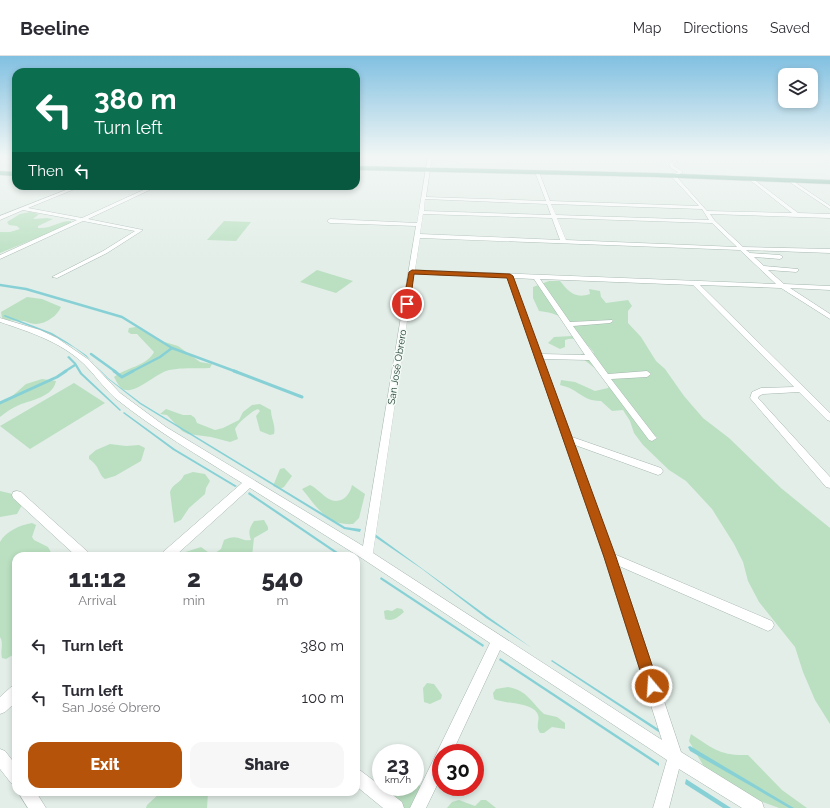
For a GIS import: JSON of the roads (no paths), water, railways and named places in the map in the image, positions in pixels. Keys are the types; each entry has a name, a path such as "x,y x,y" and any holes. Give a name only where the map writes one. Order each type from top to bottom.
{"street":[{"path":"0,218 67,191"},
{"path":"0,257 145,191"},
{"name":"San José Obrero","path":"367,555 425,191"},
{"path":"544,191 563,241"},
{"path":"687,191 705,210 713,222 741,248 751,255 782,286 830,317"},
{"path":"767,191 797,215"},
{"path":"806,191 830,208"},
{"path":"424,198 830,216"},
{"path":"24,208 140,230 110,249 55,277"},
{"path":"422,212 713,222"},
{"path":"330,221 419,225"},
{"path":"418,236 830,251"},
{"path":"751,255 780,257"},
{"path":"764,268 796,270"},
{"path":"412,272 830,288"},
{"path":"510,276 610,557 675,758 661,808"},
{"path":"536,277 591,358 652,438"},
{"path":"695,283 799,389 830,418"},
{"path":"0,320 37,332 54,340 86,362 103,381 135,410 162,430 250,482 367,555 675,758 756,808"},
{"path":"569,324 610,321"},
{"path":"538,356 591,358"},
{"path":"606,378 647,374"},
{"path":"799,389 761,391 755,394 754,398 766,414 830,484"},
{"path":"568,439 658,471"},
{"path":"171,552 250,482"},
{"path":"17,495 80,552"},
{"path":"610,557 768,625"},
{"path":"448,744 497,642"},
{"path":"0,707 12,696"},
{"path":"0,756 12,772"},
{"path":"360,779 396,808"},
{"path":"418,808 432,779"},
{"path":"29,796 38,808"}],"water":[{"path":"5,315 52,333 86,355 91,360 75,348 50,334 3,316"},
{"path":"69,356 76,363 82,373 121,410 120,411 80,374 74,364 67,357"},
{"path":"95,365 108,378 141,403 345,527 361,529 360,532 344,529 140,404 107,378"},
{"path":"124,412 175,449 237,486 235,487 173,450 123,413"},
{"path":"249,492 338,552 334,552 248,494"},
{"path":"375,534 532,648 486,618 422,569 375,537"},
{"path":"381,577 484,645 483,647 380,579"},
{"path":"500,658 659,763 659,766 499,660"},
{"path":"552,660 659,728 660,733 551,661"},
{"path":"690,746 794,808 789,808 690,751 688,747"},
{"path":"686,779 731,808 723,808 685,784"}],"waterway":[{"path":"0,285 26,289 122,317 172,348"},
{"path":"131,372 160,357 172,348"},
{"path":"172,348 237,372"},
{"path":"91,354 116,372"},
{"path":"64,372 75,365"},
{"path":"0,403 57,377 66,371"},
{"path":"114,371 122,377 133,371"},
{"path":"234,371 302,397"}]}
